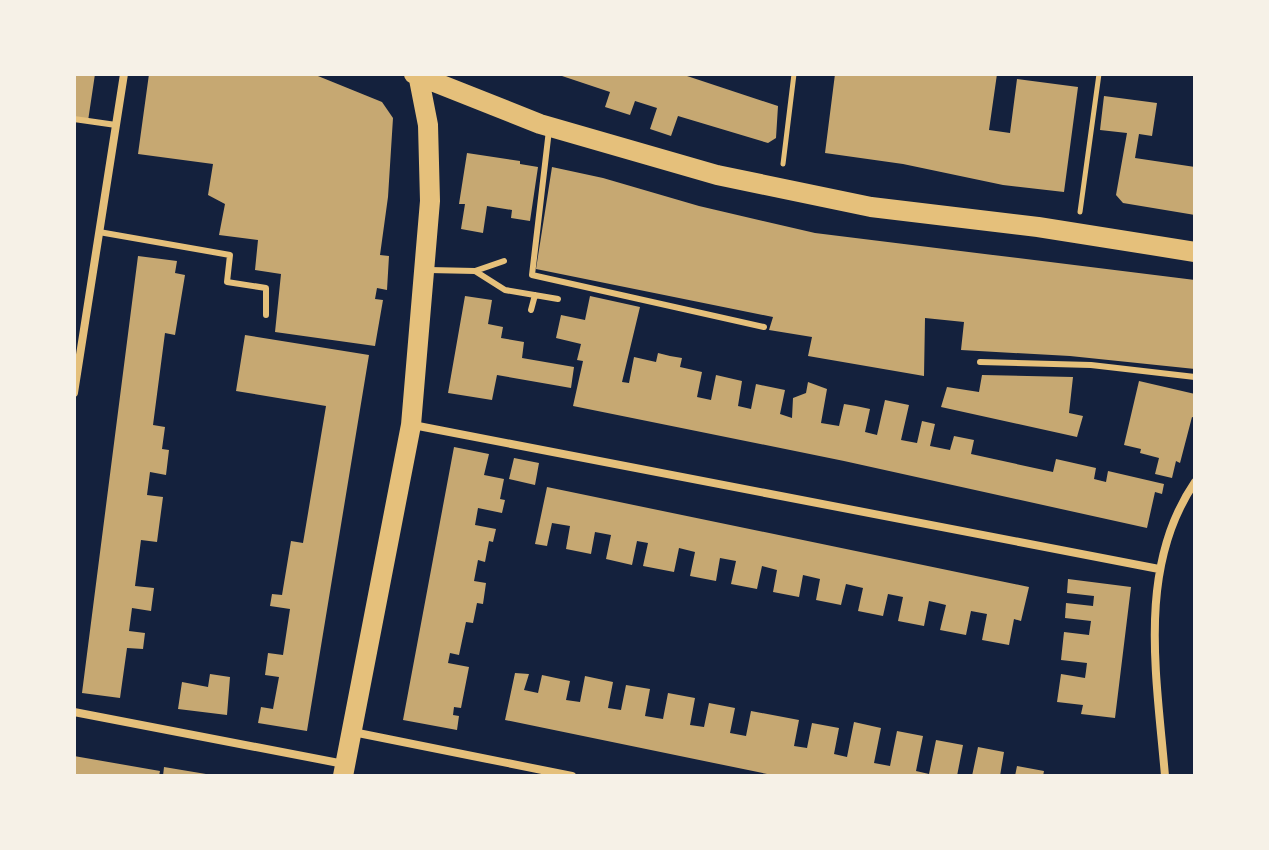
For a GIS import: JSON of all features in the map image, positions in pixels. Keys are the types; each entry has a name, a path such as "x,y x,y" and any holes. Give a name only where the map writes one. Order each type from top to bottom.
{"main road":[{"path":"417,75 550,127 717,175 871,207 1077,233 1195,252"},
{"path":"344,770 411,425 430,201 428,125 417,75"}],"street":[{"path":"74,393 124,74"},
{"path":"411,425 1159,569"},
{"path":"1165,776 1154,639 1159,569 1181,502 1195,482"},
{"path":"74,712 344,770"},
{"path":"352,731 572,776"}],"lane":[{"path":"74,119 116,125"},
{"path":"550,127 532,275 764,327"},
{"path":"99,232 230,255 227,282 266,288 266,315"},
{"path":"425,270 475,271 504,261"},
{"path":"475,271 505,290 558,299"},
{"path":"531,310 535,295"},
{"path":"980,362 1091,365 1195,377"}],"path":[{"path":"780,188 794,74"},
{"path":"1077,233 1099,74"}],"building":[{"path":"74,74 95,74 88,121 74,118"},
{"path":"149,74 313,74 382,102 393,118 388,197 380,255 389,256 387,290 377,288 375,299 383,300 375,346 275,332 281,274 255,270 258,240 219,235 225,204 208,195 213,164 138,154"},
{"path":"556,74 681,74 778,106 776,138 768,143 678,116 671,136 650,129 657,108 635,101 630,115 605,107 610,92"},
{"path":"835,74 997,74 989,130 1010,133 1017,79 1078,87 1064,192 1003,185 903,164 825,153"},
{"path":"1104,96 1157,103 1152,136 1139,134 1135,158 1195,167 1195,215 1123,203 1116,195 1127,133 1100,130"},
{"path":"467,153 520,161 520,164 538,167 530,221 511,218 512,210 487,206 483,233 461,229 465,204 459,204"},
{"path":"552,167 815,233 1195,280 1195,369 1070,356 961,350 964,322 925,318 924,376 808,356 812,337 769,330 773,317 536,269"},
{"path":"138,256 177,261 175,273 185,275 175,335 165,333 153,425 165,427 162,449 169,450 166,475 150,472 147,495 163,497 157,542 141,540 135,586 154,588 151,611 132,608 129,631 145,633 143,649 127,648 120,698 82,693"},
{"path":"465,296 492,300 488,324 503,327 501,338 524,342 522,358 574,367 571,388 497,375 492,400 448,393"},
{"path":"590,296 640,307 622,382 629,383 634,357 656,362 658,353 682,358 680,367 702,372 697,397 711,400 716,375 742,381 738,406 751,409 756,384 785,390 780,414 792,418 793,398 806,393 808,382 827,389 821,423 839,426 844,404 870,409 865,432 877,435 885,400 909,405 901,440 917,443 922,421 935,424 930,446 950,450 954,436 974,440 971,454 1053,472 1056,459 1096,468 1094,479 1106,482 1108,471 1164,484 1162,494 1155,492 1147,528 844,461 573,406 583,361 577,360 581,344 556,338 561,315 585,320"},
{"path":"245,335 369,355 307,731 258,723 261,707 273,709 279,677 265,675 268,653 283,655 290,609 270,606 272,594 282,595 291,541 303,543 326,406 236,391"},
{"path":"982,375 1073,377 1069,413 1083,416 1077,437 941,407 947,387 979,392"},
{"path":"1139,381 1195,394 1195,418 1192,417 1180,463 1176,461 1172,478 1155,474 1159,458 1124,445"},
{"path":"454,447 489,454 484,475 504,479 500,499 505,500 502,513 478,508 475,525 496,529 493,542 489,541 485,562 478,560 474,581 486,583 483,604 477,603 473,623 466,622 459,655 450,653 448,663 469,667 461,708 454,707 453,715 459,716 457,730 403,720"},
{"path":"514,458 539,463 535,485 509,479"},
{"path":"547,487 1029,587 1021,621 1014,619 1009,645 982,640 987,614 971,611 966,635 940,630 946,605 929,601 924,626 898,621 903,597 888,594 883,616 858,611 863,588 846,584 841,605 816,600 820,579 803,575 799,597 773,592 777,570 762,566 757,589 731,584 736,561 720,558 716,581 690,576 695,552 679,548 674,572 643,566 648,543 637,541 632,565 606,559 611,535 595,532 591,554 566,549 570,526 552,523 547,546 535,544"},
{"path":"1068,579 1131,587 1115,718 1081,714 1083,705 1057,702 1061,674 1085,678 1087,663 1061,660 1064,632 1089,635 1091,621 1065,618 1066,603 1093,606 1094,596 1067,593"},
{"path":"515,673 529,674 524,690 538,693 542,675 570,681 566,700 580,702 585,676 613,682 608,708 621,710 626,685 650,689 645,716 663,719 668,693 695,698 690,725 704,727 709,703 735,708 730,733 746,736 751,711 799,720 794,746 807,748 812,723 839,728 834,754 847,757 854,722 881,728 874,763 890,766 897,731 923,736 916,771 929,774 936,740 963,745 957,776 777,776 505,720"},
{"path":"210,674 230,677 227,715 178,709 182,682 208,687"},
{"path":"978,747 1004,752 1000,776 972,776"},
{"path":"74,756 160,771 159,776 74,776"},
{"path":"1017,766 1044,771 1043,776 1015,776"},
{"path":"164,767 206,774 206,776 163,776"}]}
